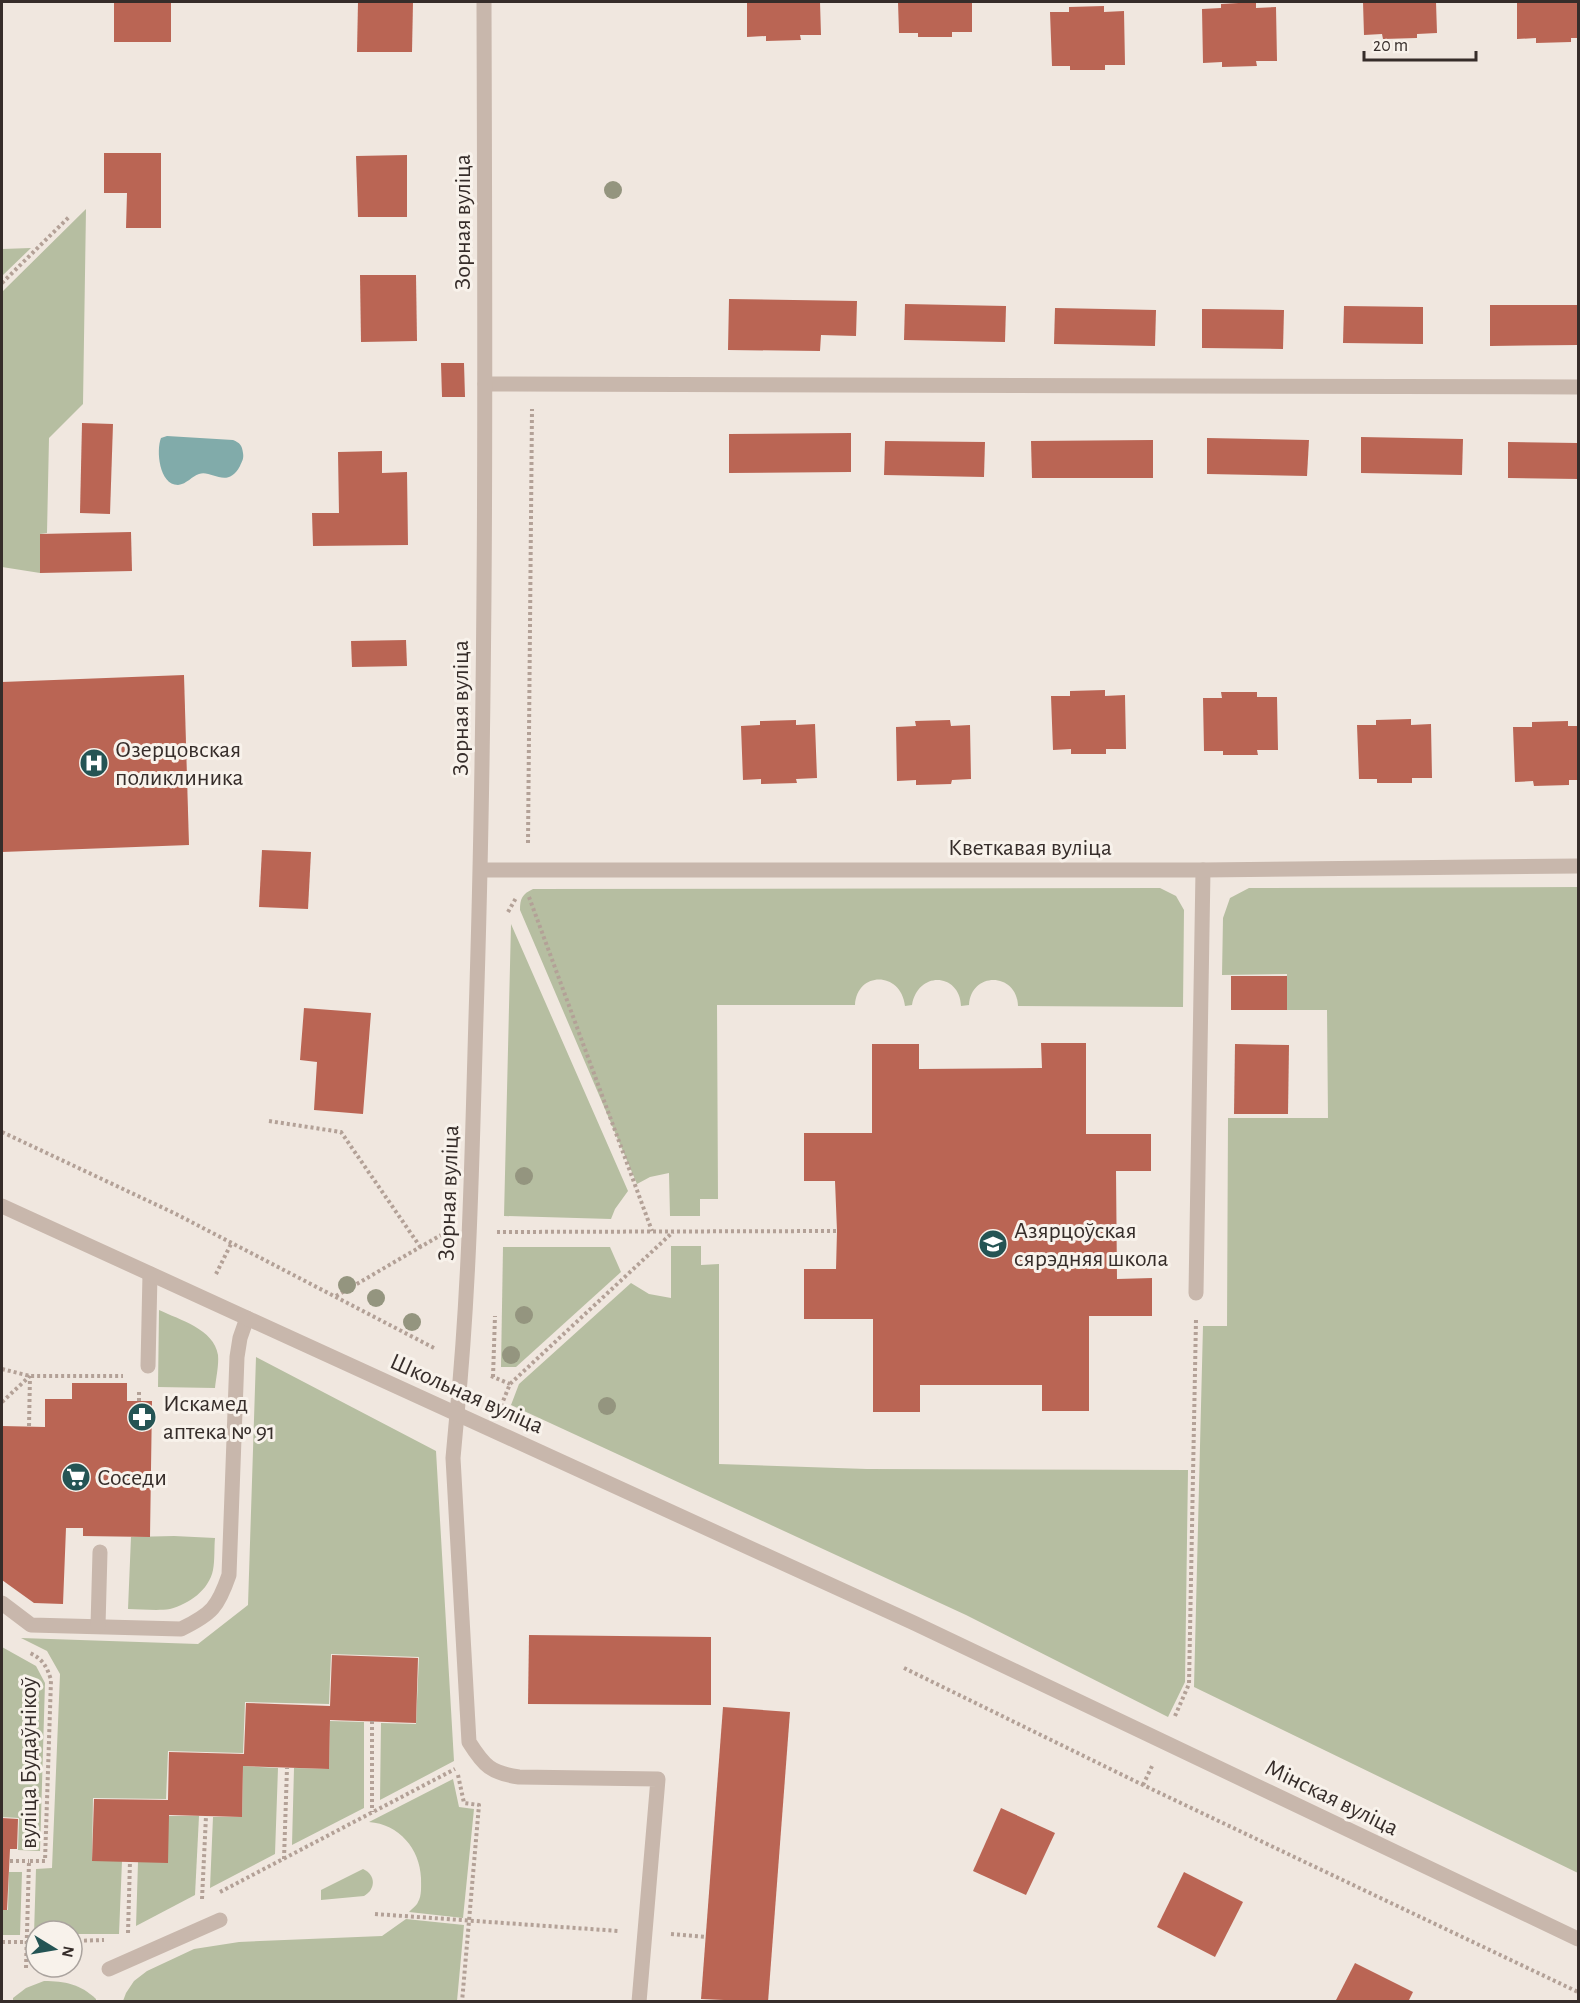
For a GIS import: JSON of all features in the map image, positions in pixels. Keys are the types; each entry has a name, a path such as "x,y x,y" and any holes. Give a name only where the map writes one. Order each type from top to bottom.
{"street":[{"name":"Зорная вуліца","path":"484,2 485,384 481,870 466,1316 453,1458 469,1742 478,1757 497,1773 519,1777 658,1779 645,1933"},
{"path":"485,384 1578,387"},
{"name":"Кветкавая вуліца","path":"481,870 526,876 1578,866"},
{"path":"1196,1293 1203,870"},
{"name":"Школьная вуліца","path":"2,1206 1067,1695"},
{"path":"148,1366 150,1274"},
{"path":"2,1603 32,1625 181,1629 203,1618 220,1600 229,1575 237,1357 240,1338 247,1318"},
{"path":"98,1626 100,1552"},
{"name":"Мінская вуліца","path":"1067,1695 1578,1940"},
{"path":"109,1969 220,1920"},
{"path":"639,2001 645,1933"}],"path":[{"path":"2,283 69,217"},
{"path":"532,384 526,876 652,1232"},
{"path":"508,923 508,911 526,876"},
{"path":"268,1120 341,1132 421,1248"},
{"path":"2,1132 174,1213 440,1351"},
{"path":"335,1296 421,1248 470,1217"},
{"path":"496,1243 497,1232 837,1231"},
{"path":"491,1429 510,1384 673,1232"},
{"path":"1143,1785 1189,1684 1196,1293"},
{"path":"493,1377 495,1310"},
{"path":"2,1369 30,1376 129,1376"},
{"path":"2,1402 30,1376"},
{"path":"29,1426 30,1376"},
{"path":"139,1384 139,1401"},
{"name":"вуліца Будаўнікоў","path":"22,1649 39,1657 47,1667 51,1680 45,1861 29,1861 28,1919"},
{"path":"904,1668 1143,1785 1578,1992"},
{"path":"372,1722 372,1812"},
{"path":"284,1859 287,1768"},
{"path":"206,1816 202,1901 457,1768 464,1803 479,1804 462,2001"},
{"path":"10,1861 29,1861"},
{"path":"128,1940 130,1861"},
{"path":"375,1914 706,1937"},
{"path":"2,1942 24,1942"}],"green space":[{"path":"86,209 83,404 49,438 47,533 40,534 40,573 2,567 2,292"},
{"path":"31,248 2,276 2,249"},
{"path":"1578,887 1578,1873 1194,1687 1203,1326 1227,1326 1228,1118 1328,1118 1327,1010 1286,1010 1287,974 1222,975 1223,918 1230,898 1249,888"},
{"path":"1160,888 1176,896 1184,910 1183,1007 1018,1006 1016,995 1010,987 994,980 985,981 977,986 969,1005 961,1006 959,995 954,987 938,980 930,981 922,986 912,1005 905,1006 896,986 888,981 879,980 871,981 863,986 855,1005 717,1005 718,1199 700,1199 700,1216 670,1216 669,1173 650,1177 637,1184 520,910 522,897 533,889"},
{"path":"511,924 628,1191 611,1219 504,1216"},
{"path":"671,1246 701,1246 701,1265 719,1264 719,1464 867,1469 1188,1470 1185,1682 1168,1717 966,1615 511,1405 519,1384 631,1283 649,1294 671,1298"},
{"path":"503,1247 610,1247 621,1272 516,1367 501,1367"},
{"path":"159,1310 195,1326 210,1338 218,1355 215,1388 158,1387"},
{"path":"256,1357 436,1451 454,1761 380,1800 381,1723 416,1724 419,1657 331,1654 329,1704 245,1702 243,1753 168,1751 166,1799 93,1798 92,1861 122,1861 119,1934 84,1934 84,1919 34,1919 36,1869 52,1868 60,1674 47,1651 21,1638 198,1644 248,1605"},
{"path":"131,1537 215,1538 213,1570 207,1584 191,1600 170,1609 128,1609"},
{"path":"2,1647 36,1666 45,1683 40,1851 18,1850 19,1818 2,1817"},
{"path":"330,1721 364,1722 364,1808 292,1845 294,1768 329,1769"},
{"path":"243,1766 278,1768 275,1854 210,1888 213,1817 242,1817"},
{"path":"453,1779 459,1807 474,1809 463,1918 409,1912 421,1894 420,1867 417,1857 406,1840 398,1833 380,1824 369,1822"},
{"path":"168,1816 199,1816 195,1895 136,1926 138,1862"},
{"path":"363,1869 370,1875 373,1882 371,1890 364,1896 321,1900 321,1890"},
{"path":"9,1872 22,1872 20,1935 2,1935 2,1910 8,1910"},
{"path":"406,1919 464,1925 457,2001 123,2001 134,1981 147,1971 194,1949 239,1942 382,1936"},
{"path":"44,1981 78,1987 90,1994 96,2001 13,2001 13,1998 26,1988"}],"water":[{"path":"167,436 233,440 241,446 243,460 230,477 224,478 204,473 178,485 167,479 159,458 161,438"}],"building":[{"path":"114,2 171,2 171,42 114,42"},
{"path":"358,2 413,2 412,52 357,52"},
{"path":"747,2 820,2 821,35 800,35 801,40 766,41 766,36 747,37"},
{"path":"898,2 972,2 972,32 952,32 952,37 918,37 918,33 899,33"},
{"path":"1256,2 1256,8 1276,7 1277,61 1256,61 1257,66 1222,67 1222,62 1203,63 1202,9 1221,8 1221,4"},
{"path":"1363,2 1436,2 1437,33 1417,34 1417,38 1383,39 1382,34 1364,35"},
{"path":"1517,2 1578,2 1578,38 1571,38 1571,42 1536,43 1536,38 1517,39"},
{"path":"1104,6 1104,12 1124,11 1125,65 1105,65 1105,70 1070,70 1070,66 1052,66 1050,12 1069,12 1069,7"},
{"path":"104,153 161,153 161,228 126,228 127,193 104,193"},
{"path":"407,155 407,217 358,217 356,156"},
{"path":"360,275 416,275 417,341 361,342"},
{"path":"729,299 857,301 856,336 821,335 820,351 728,350"},
{"path":"905,304 1006,306 1005,342 904,340"},
{"path":"1490,305 1578,305 1578,345 1490,346"},
{"path":"1344,306 1423,307 1423,344 1343,343"},
{"path":"1055,308 1156,310 1155,346 1054,344"},
{"path":"1202,309 1284,310 1283,349 1202,348"},
{"path":"441,363 464,363 465,397 442,397"},
{"path":"82,423 113,424 110,514 80,513"},
{"path":"851,433 851,472 729,473 729,434"},
{"path":"1361,437 1463,439 1462,475 1361,473"},
{"path":"1207,438 1309,440 1307,476 1207,474"},
{"path":"1153,440 1153,478 1032,478 1031,441"},
{"path":"885,441 985,442 984,477 884,475"},
{"path":"1508,442 1578,443 1578,479 1508,478"},
{"path":"382,451 382,473 407,472 408,545 313,546 312,513 339,513 338,452"},
{"path":"131,532 132,571 40,573 40,534"},
{"path":"406,640 407,666 352,667 351,641"},
{"name":"Озерцовская поликлиника","path":"184,675 189,845 2,852 2,682"},
{"path":"1105,690 1105,696 1125,695 1126,749 1106,749 1106,754 1071,754 1071,749 1053,750 1051,696 1070,696 1070,691"},
{"path":"1221,692 1257,692 1257,697 1277,697 1278,750 1257,750 1258,755 1223,755 1223,751 1204,751 1203,698 1222,698"},
{"path":"1411,719 1411,725 1431,724 1432,778 1412,778 1412,783 1377,783 1377,779 1359,779 1357,725 1376,725 1376,720"},
{"path":"796,720 796,725 815,724 817,778 796,779 797,783 761,784 761,779 743,780 741,726 760,725 760,721"},
{"path":"950,720 951,726 970,725 971,779 952,780 951,784 916,785 916,780 897,781 896,727 916,726 915,721"},
{"path":"1568,721 1568,726 1578,726 1578,780 1569,780 1569,785 1534,786 1533,781 1515,782 1513,727 1532,727 1532,722"},
{"path":"262,850 311,852 308,909 259,907"},
{"path":"1231,976 1287,976 1287,1010 1231,1010"},
{"path":"304,1008 371,1013 363,1114 314,1110 317,1062 300,1060"},
{"name":"Азярцоўская сярэдняя школа","path":"1041,1043 1086,1043 1086,1134 1151,1134 1151,1171 1116,1171 1117,1279 1152,1278 1152,1316 1089,1316 1089,1411 1042,1411 1042,1385 920,1385 920,1412 873,1412 873,1319 804,1319 804,1269 836,1269 837,1231 835,1181 804,1181 804,1133 872,1133 872,1044 919,1044 919,1069 1042,1068"},
{"path":"1235,1044 1289,1045 1288,1114 1234,1114"},
{"name":"Соседи","path":"72,1383 127,1383 127,1401 152,1401 150,1537 83,1536 83,1528 66,1528 63,1604 34,1603 2,1580 2,1426 45,1427 45,1399 72,1399"},
{"path":"529,1635 711,1637 711,1705 528,1704"},
{"path":"332,1655 418,1658 416,1723 330,1720 329,1769 243,1766 242,1817 169,1815 168,1863 92,1861 94,1799 168,1800 169,1752 244,1754 246,1703 330,1706"},
{"path":"723,1707 790,1712 768,2002 701,1999"},
{"path":"1001,1808 1055,1833 1026,1895 973,1871"},
{"path":"2,1818 18,1819 17,1849 10,1849 7,1910 2,1910"},
{"path":"1184,1872 1243,1902 1215,1957 1157,1927"},
{"path":"1355,1963 1413,1992 1408,2002 1335,2002"}],"place":[{"name":"Озерцовская поликлиника","path":"94,763"},
{"name":"Азярцоўская сярэдняя школа","path":"993,1244"},
{"name":"Искамед аптека № 91","path":"142,1417"},
{"name":"Соседи","path":"76,1477"}]}
